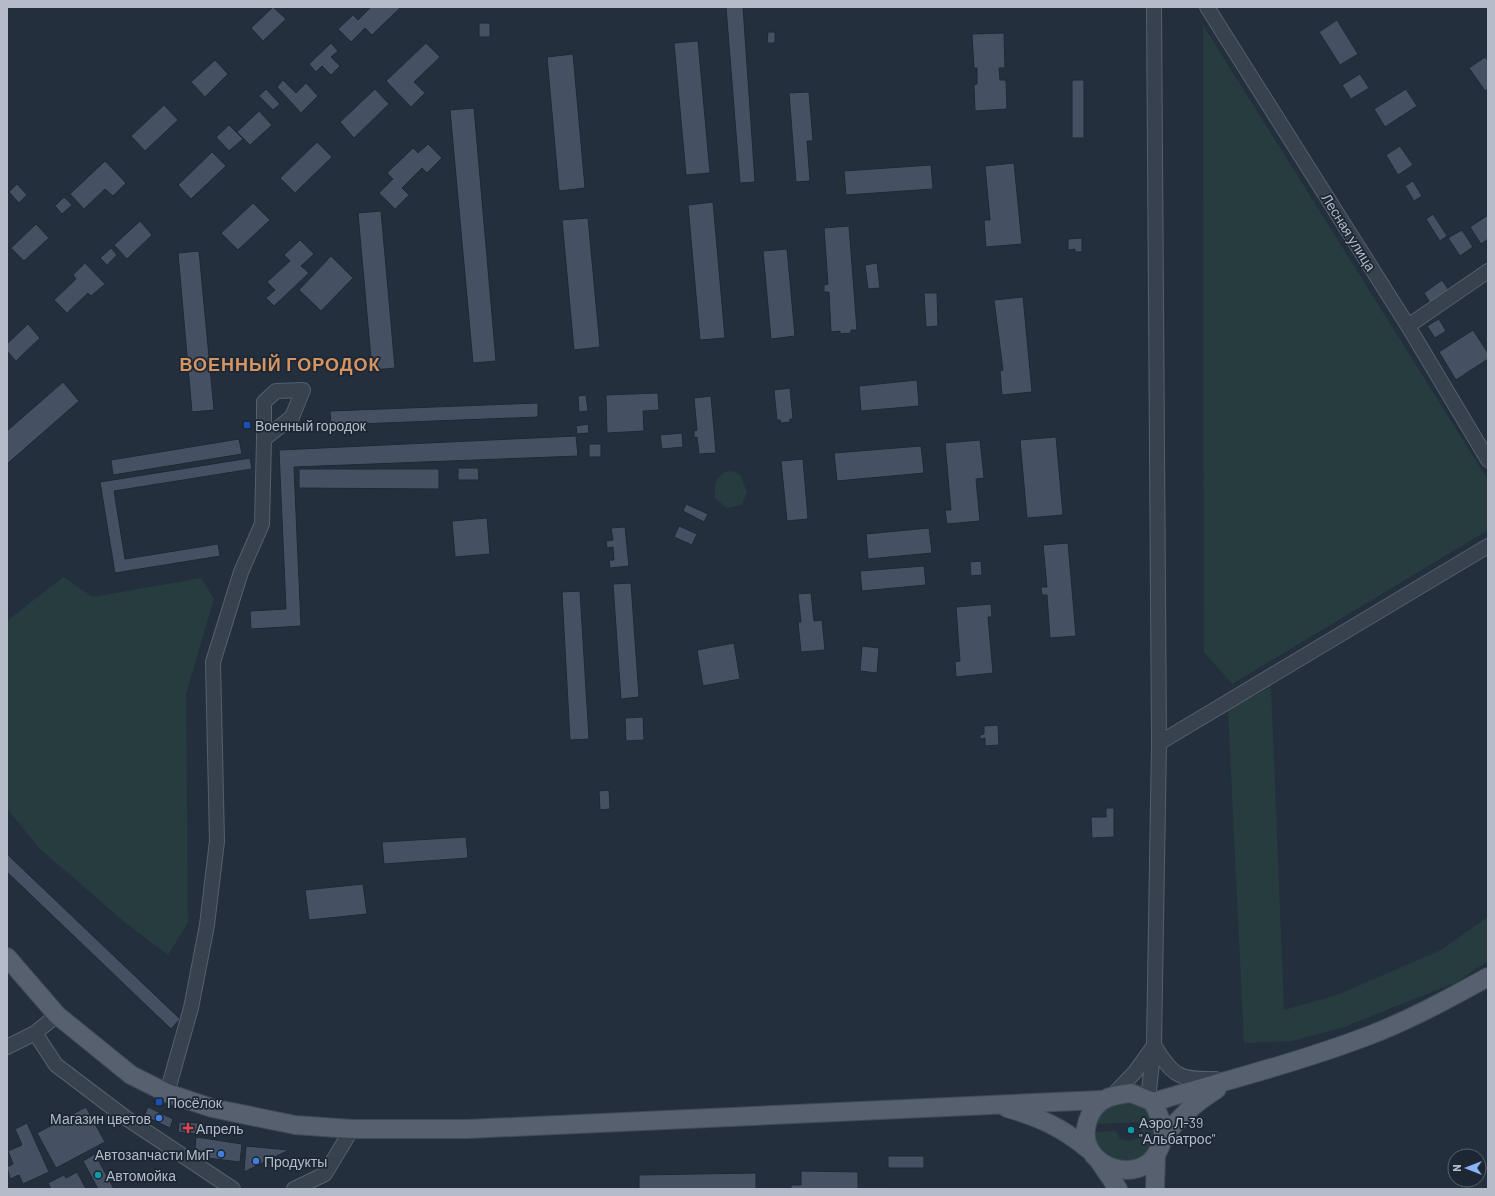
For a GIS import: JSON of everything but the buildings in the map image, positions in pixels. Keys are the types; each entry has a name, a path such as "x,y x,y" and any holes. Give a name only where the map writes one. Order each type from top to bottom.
{"main road":[{"path":"7,957 57,1015 131,1075 167,1093 212,1108 295,1125 352,1129 468,1129 1107,1098 1131,1093 1150,1100 1296,1061 1367,1036 1430,1009 1488,977"},
{"path":"1155,1189 1156,1156 1163,1138 1176,1122 1202,1098 1231,1079"},
{"path":"1107,1098 1089,1115 1087,1123 1092,1154 1118,1189"},
{"path":"1150,1100 1160,1118 1163,1138"},
{"path":"992,1104 1051,1123 1070,1135 1108,1167 1124,1171 1139,1168 1156,1156"}],"street":[{"path":"1150,1100 1154,1045 1159,743 1154,7"},
{"name":"Лесная улица","path":"1207,7 1408,326 1488,460"},
{"path":"1408,326 1488,271"},
{"path":"167,1093 190,1008 206,924 217,841 213,662 241,572 262,524 264,439"},
{"path":"1159,743 1488,546"},
{"path":"7,1047 35,1033 57,1015"},
{"path":"35,1033 56,1065 126,1118 233,1189"},
{"path":"1154,1045 1165,1063 1175,1073 1192,1080 1231,1079"},
{"path":"1107,1098 1135,1072 1154,1045"},
{"path":"294,1189 325,1174 352,1129"}],"green space":[{"path":"1203,25 1488,480 1488,530 1232,684 1204,652"},
{"path":"732,471 740,475 747,492 742,505 727,508 715,498 715,488 719,476"},
{"path":"63,577 93,597 201,578 214,599 186,694 188,923 168,955 127,924 40,849 7,809 7,621"},
{"path":"1271,687 1284,1010 1337,995 1441,950 1488,917 1488,961 1457,982 1344,1027 1292,1041 1244,1043 1228,710"},
{"path":"1116,1099 1147,1106 1158,1135 1148,1153 1131,1164 1108,1161 1093,1144 1095,1132 1116,1131 1120,1139 1125,1140 1134,1140 1140,1136 1141,1132 1138,1122 1099,1124 1093,1119"}],"place":[{"name":"Военный городок","path":"247,425"},
{"name":"Посёлок","path":"159,1102"},
{"name":"Магазин цветов","path":"159,1118"},
{"name":"Апрель","path":"188,1128"},
{"name":"Аэро Л-39 \"Альбатрос\"","path":"1131,1130"},
{"name":"Автозапчасти МиГ","path":"221,1154"},
{"name":"Продукты","path":"256,1161"},
{"name":"Автомойка","path":"98,1175"}],"district":[{"name":"ВОЕННЫЙ ГОРОДОК","path":"280,364"}]}
